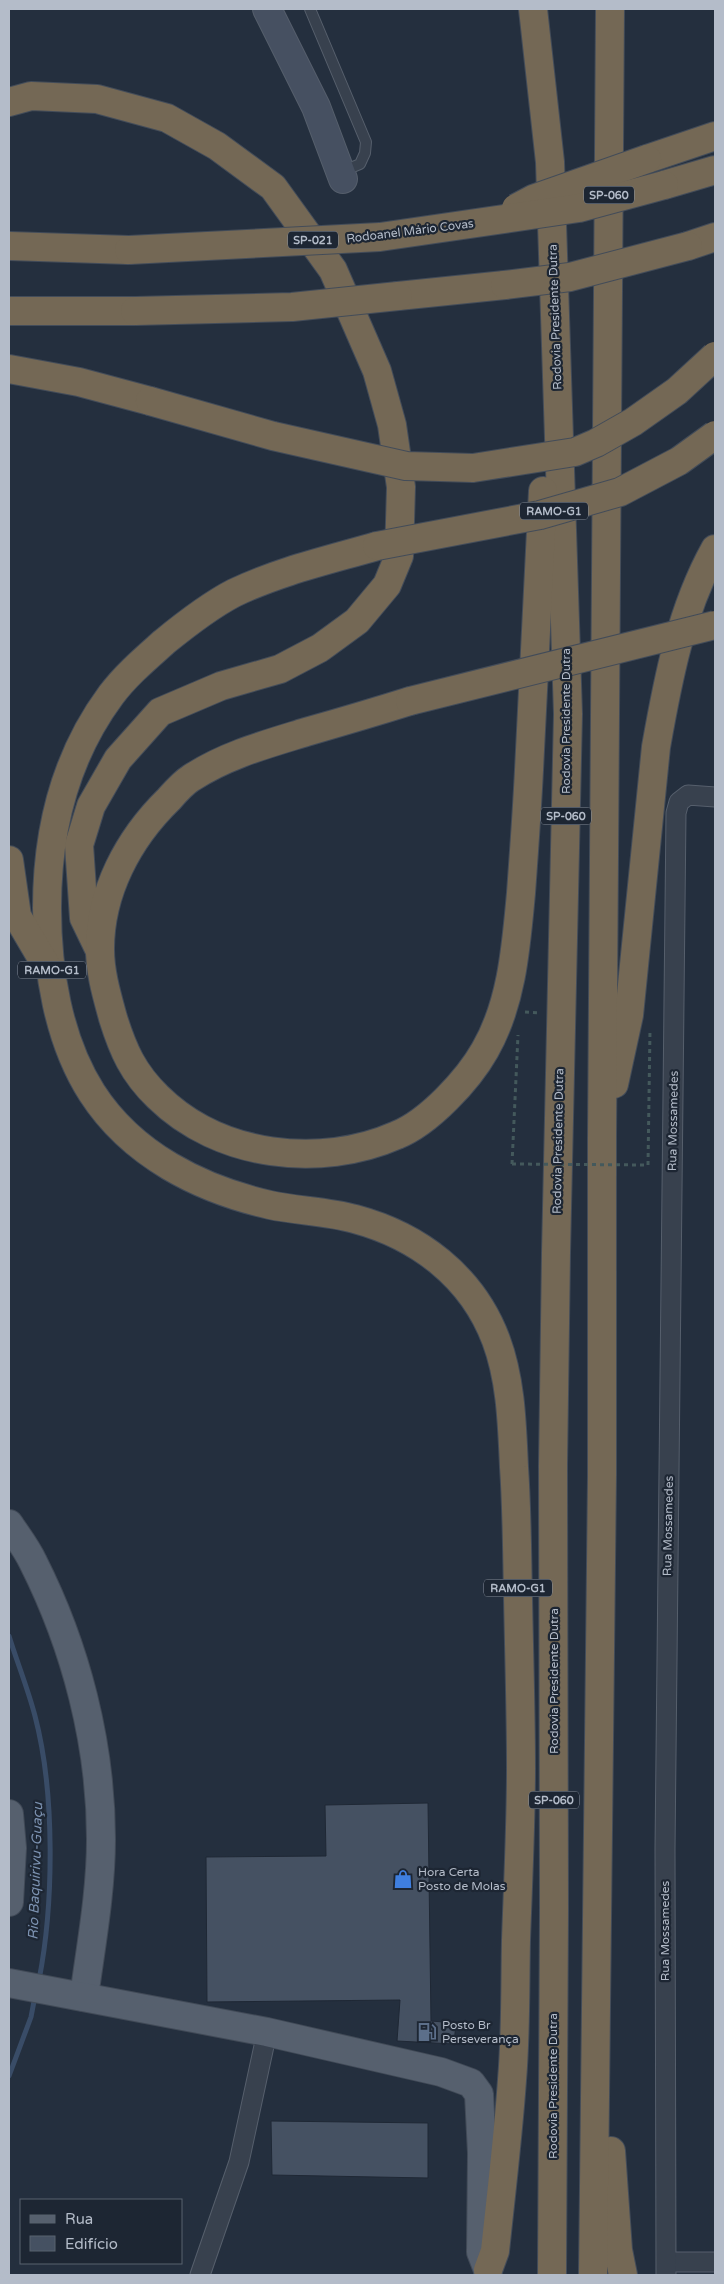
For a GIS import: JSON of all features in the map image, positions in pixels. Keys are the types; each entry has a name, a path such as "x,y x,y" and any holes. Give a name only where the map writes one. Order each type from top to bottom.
{"highway":[{"name":"Rodovia Presidente Dutra","path":"533,9 550,162 568,714 553,1466 554,1910 552,2275"},
{"name":"SP-060","path":"593,2275 602,1475 602,1140 610,9"},
{"path":"9,102 31,96 97,99 166,118 217,146 273,187 333,270 377,371 392,425 401,487 399,556 387,585 358,621 320,648 280,668 221,686 160,712 118,759 90,806 79,846 84,918 100,951"},
{"path":"495,220 533,198 715,136"},
{"name":"Rodoanel Mário Covas","path":"9,246 129,250 380,237 579,208 715,170"},
{"path":"9,311 135,311 292,307 570,277 715,237"},
{"path":"555,308 546,437 526,832 517,941 508,995 486,1049 463,1082 430,1113 401,1134 366,1146 326,1153 282,1154 246,1146 206,1131 176,1112 157,1096 141,1077 125,1055 104,986 100,951 104,905 119,866 137,835 161,806 187,780 213,764 259,746 410,702 715,625"},
{"path":"9,369 79,382 273,436 406,466 473,468 575,452 596,443 633,422 677,391 715,356"},
{"name":"RAMO-G1","path":"488,2273 495,2251 513,2076 521,1771 517,1513 511,1404 496,1339 476,1302 450,1268 414,1241 354,1218 269,1205 230,1194 193,1179 152,1156 123,1132 93,1094 68,1046 55,994 47,928 47,877 52,832 64,784 85,738 111,695 139,664 190,620 231,595 276,576 377,546 540,514 620,492 680,460 715,435"},
{"path":"602,1140 629,1016 656,747 662,709 688,610 701,575 715,549"},
{"path":"9,860 17,916 53,976"},
{"path":"597,2017 613,2066 610,2138 618,2250 623,2275"}],"main road":[{"path":"9,1524 33,1561 65,1636 90,1725 100,1781 101,1841 96,1908 74,1995"},
{"path":"9,1814 12,1848 9,1902"},
{"path":"15,1984 267,2032 441,2072 471,2083 479,2094 482,2153 481,2252 488,2273"}],"street":[{"path":"267,9 316,107 342,176"},
{"name":"Rua Mossamedes","path":"667,2269 665,1849 676,813 679,802 688,795 708,796"},
{"path":"200,2275 238,2162 267,2032"},
{"path":"667,2269 715,2262"}],"lane":[{"path":"310,9 366,142 366,153 360,164 342,176"}],"path":[{"path":"518,1032 512,1164 648,1165 650,1025"}],"building":[{"path":"428,1803 431,2021 456,2023 454,2044 397,2041 400,2000 207,2002 206,1857 326,1856 325,1805"},
{"path":"271,2121 428,2123 428,2178 272,2175"}],"waterway":[{"name":"Rio Baquirivu-Guaçu","path":"9,1636 35,1716 42,1746 46,1778 49,1813 50,1883 48,1917 39,1980"},
{"name":"Rio Baquirivu-Guaçu","path":"9,2076 31,2017 35,1996"}],"place":[{"name":"Hora Certa Posto de Molas","path":"403,1879"},
{"name":"Posto Br Perseverança","path":"427,2032"}]}
